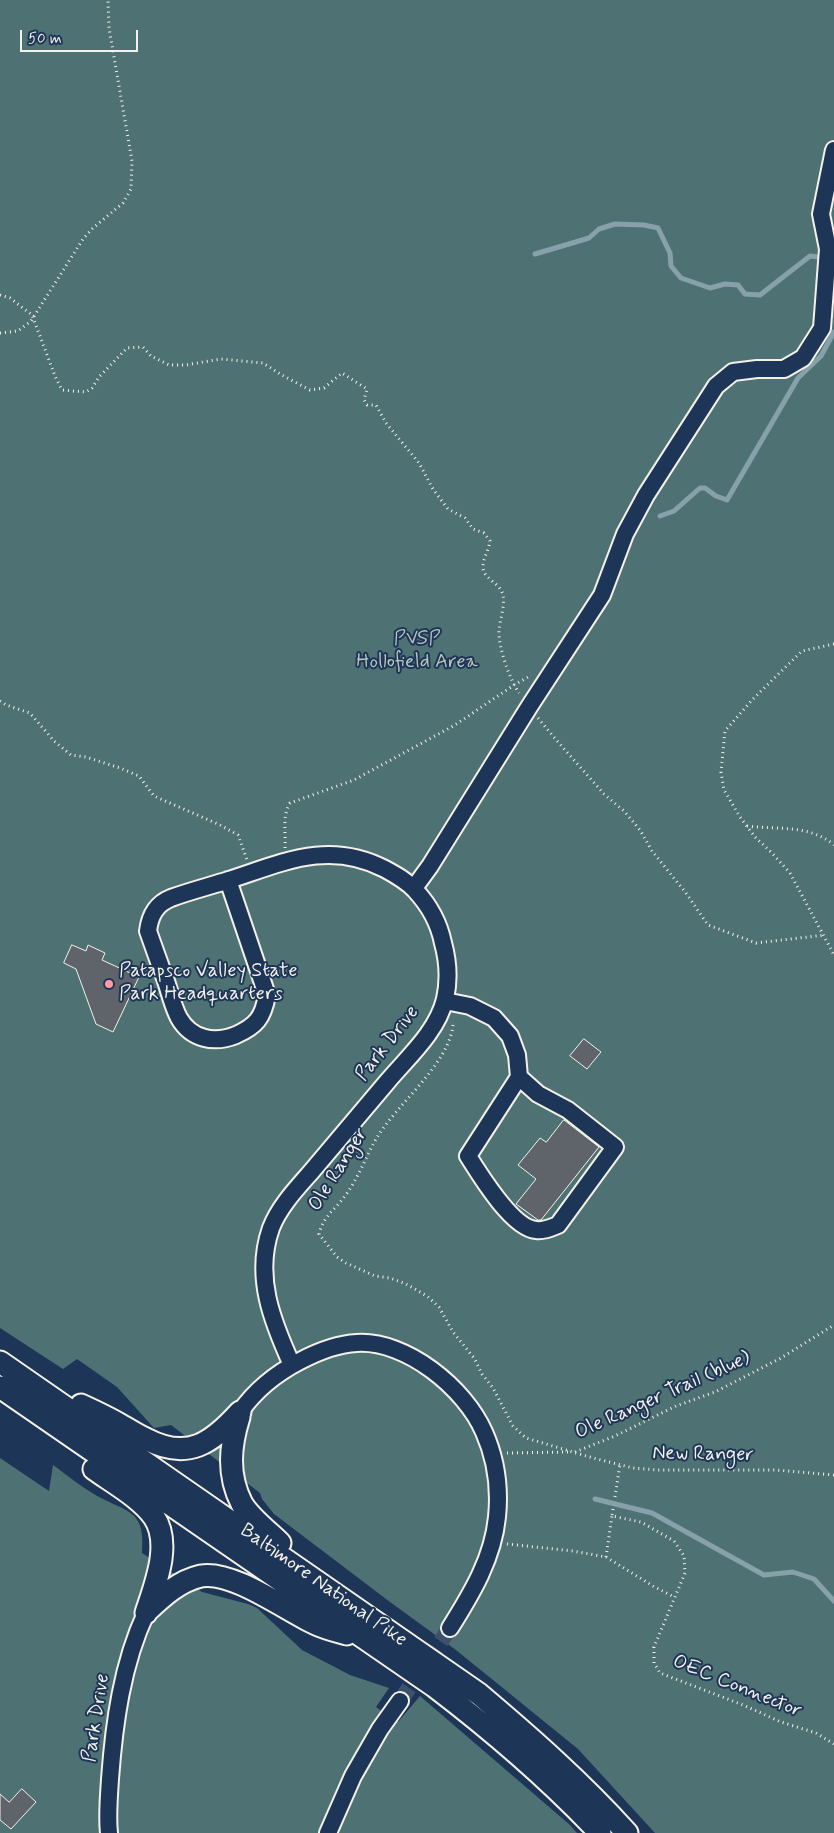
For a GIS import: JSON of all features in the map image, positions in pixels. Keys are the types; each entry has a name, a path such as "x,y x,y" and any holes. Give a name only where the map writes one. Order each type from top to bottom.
{"main road":[{"name":"Baltimore National Pike","path":"0,1362 479,1694 532,1738 594,1797 627,1833"},
{"path":"23,1378 118,1423 146,1440 161,1446 178,1449 206,1443 222,1432 240,1412"},
{"name":"Baltimore National Pike","path":"0,1387 434,1686 480,1721 547,1780 600,1833"},
{"path":"31,1408 77,1456 139,1502 154,1517 160,1531 162,1546 154,1587 146,1613"},
{"path":"240,1412 233,1436 230,1456 232,1478 243,1504 256,1520 332,1591"},
{"path":"146,1613 165,1593 186,1581 203,1576 223,1577 251,1589 315,1624 368,1640"}],"street":[{"path":"414,888 430,866 529,707 602,595 625,534 716,386 733,372 757,369 784,369 803,358 822,328 828,249 820,214 834,150"},
{"name":"Park Drive","path":"228,880 267,995 265,1007 259,1020 248,1029 231,1037 217,1040 203,1038 190,1031 179,1017 148,931 149,921 160,902 284,861 326,854 350,856 363,859 399,876 414,888 426,902 435,918 442,935 448,969 450,1002 429,1032 292,1194 272,1227 264,1260 266,1293 275,1326 292,1365"},
{"path":"450,1002 470,1006 494,1018 510,1036 517,1055 519,1077 468,1156 486,1184 513,1217 534,1230 547,1230 558,1225 615,1147 568,1110 538,1094 519,1077"},
{"path":"240,1412 260,1387 292,1365 328,1348 358,1342 376,1344 412,1356 430,1368 462,1400 484,1430 492,1453 497,1477 498,1500 493,1541 486,1563 475,1586 450,1628"},
{"name":"Park Drive","path":"109,1833 109,1790 120,1700 135,1636 146,1613"},
{"path":"328,1833 353,1776 380,1729 400,1700"}],"path":[{"path":"0,333 18,331 31,321 83,239 123,203 131,189 132,161 125,131 109,28 108,0"},
{"path":"0,295 10,298 34,317 55,376 62,390 86,392 92,388 99,377 126,348 143,347 152,356 169,365 186,365 222,359 264,363 310,390 324,388 342,373 367,388 364,400 368,405 376,405 386,423 419,463 448,509 465,518 473,529 484,533 490,542 489,550 482,566 485,574 497,584 503,596 499,633 514,685 529,707 558,742 604,794 640,830 652,851 686,893 708,925 756,944 824,935"},
{"path":"834,644 802,651 752,700 725,731 721,772 724,790 755,837 790,874 834,955"},
{"path":"284,861 285,822 290,802 354,780 455,725 514,685 537,673"},
{"path":"0,700 30,713 54,741 71,756 86,757 139,776 154,796 238,835 251,872"},
{"path":"747,826 782,827 823,836 834,845"},
{"name":"Ole Ranger","path":"450,1002 452,1031 438,1060 376,1138 344,1197 323,1221 320,1234 337,1257 346,1263 375,1276 390,1278 406,1284 427,1296 439,1307 453,1332 474,1358 482,1374 493,1388 513,1426 526,1438 573,1452"},
{"name":"Ole Ranger Trail (blue)","path":"492,1453 573,1452 615,1436 676,1406 715,1392 780,1358 834,1325"},
{"name":"New Ranger","path":"573,1452 620,1464 656,1470 776,1470 834,1475"},
{"path":"615,1497 620,1464"},
{"path":"606,1557 613,1509"},
{"path":"493,1541 606,1557 674,1597 685,1573 684,1556 674,1541 641,1522 612,1516"},
{"name":"OEC Connector","path":"674,1597 654,1647 654,1662 660,1673 781,1722 816,1733 834,1744"}],"green space":[{"name":"PVSP Hollofield Area","path":"0,0 834,0 834,1833 655,1833 578,1749 456,1650 274,1514 262,1499 260,1493 171,1425 154,1428 117,1387 77,1359 63,1369 0,1328"},
{"path":"0,1458 49,1491 53,1465 89,1491 131,1513 141,1527 142,1553 202,1592 257,1608 302,1650 350,1675 389,1688 376,1707 398,1722 420,1696 577,1833 0,1833"}],"building":[{"name":"Patapsco Valley State Park Headquarters","path":"72,945 86,951 88,945 105,953 102,960 139,977 113,1032 96,1024 76,969 64,963"},
{"path":"584,1039 601,1052 587,1069 570,1056"},
{"path":"564,1120 599,1147 541,1220 538,1220 516,1204 536,1179 518,1165 540,1138 546,1142"},
{"path":"22,1789 36,1802 11,1829 0,1820 0,1794 9,1802"}],"waterway":[{"path":"535,254 589,238 599,229 615,224 644,225 658,228 670,253 671,266 681,278 710,288 725,284 738,285 745,294 760,295 810,256 819,257"},
{"path":"660,516 674,511 700,488 705,488 716,496 727,500 798,378 821,356 834,332"},
{"path":"595,1499 652,1513 764,1575 793,1572 814,1579 834,1601"}],"tunnel":[{"path":"400,1701 450,1628"}],"place":[{"name":"Patapsco Valley State Park Headquarters","path":"109,984"}]}
